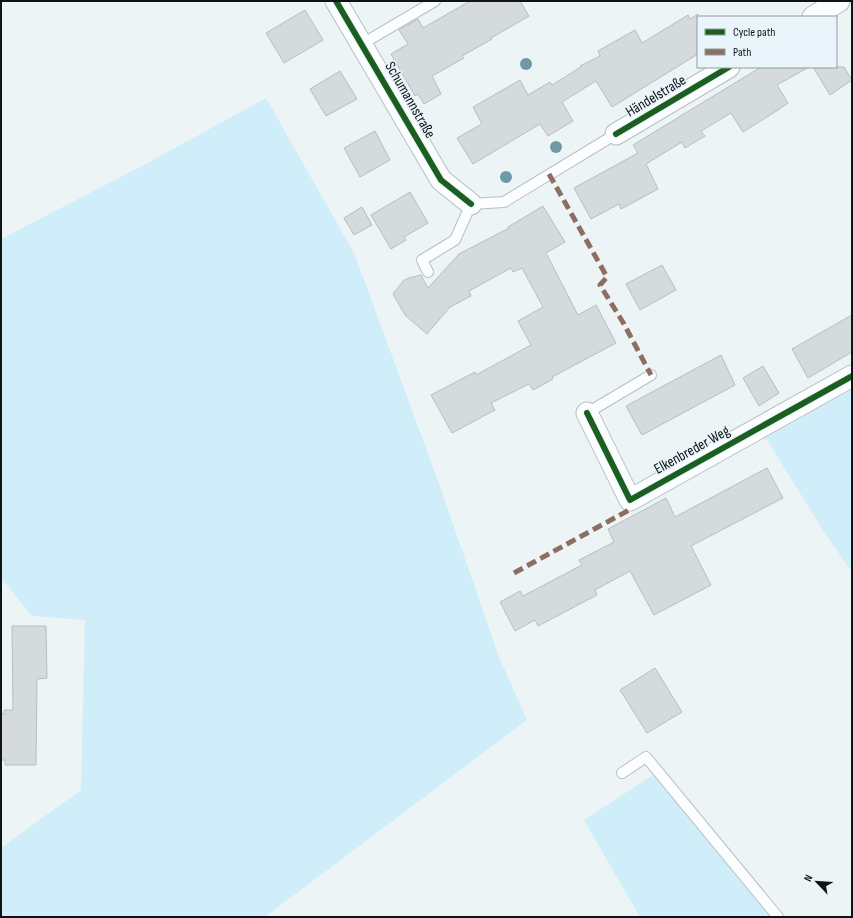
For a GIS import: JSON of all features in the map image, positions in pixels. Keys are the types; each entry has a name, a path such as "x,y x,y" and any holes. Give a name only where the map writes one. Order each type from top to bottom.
{"street":[{"name":"Schumannstraße","path":"336,1 441,180 470,204"},
{"path":"815,16 839,1"},
{"name":"Händelstraße","path":"616,134 727,68"},
{"name":"Elkenbreder Weg","path":"587,413 630,500 852,376"}],"lane":[{"path":"362,44 435,1"},
{"path":"428,272 422,260 455,240 470,204 504,202 616,134"},
{"path":"587,413 651,375"},
{"path":"622,773 646,757 778,917"}],"shaded area":[{"path":"266,98 355,255 442,492 499,657 527,720 265,917 1,917 1,848 81,790 85,620 32,616 1,578 1,239 142,166"},
{"path":"852,389 852,572 824,532 766,438"},
{"path":"653,775 772,917 640,917 584,820"}],"building":[{"path":"470,1 520,1 529,16 462,56 464,58 432,76 441,94 424,104 418,94 415,96 391,54 408,44 399,30 418,19 423,28"},
{"path":"305,10 323,40 284,63 266,33"},
{"path":"698,14 697,55 612,107 596,81 562,102 573,121 548,136 540,124 473,164 457,138 482,124 473,107 520,80 528,95 550,82 552,85 581,67 580,66 600,56 598,51 635,30 642,43 688,15 690,19"},
{"path":"844,67 852,80 830,95 814,68"},
{"path":"759,68 807,68 777,85 788,103 778,110 743,132 731,113 701,131 705,136 685,148 682,142 646,164 658,189 621,209 619,204 591,219 574,188 638,153 633,145"},
{"path":"340,71 357,99 326,116 310,89"},
{"path":"375,131 390,160 360,177 344,148"},
{"path":"410,192 428,223 404,237 406,240 391,249 371,215"},
{"path":"543,206 565,242 546,253 578,315 596,305 616,343 552,377 553,379 533,390 529,384 491,403 495,410 452,433 431,395 475,372 476,375 531,345 518,321 543,307 522,268 513,272 511,268 469,291 471,296 450,307 427,334 405,315 393,294 404,280 421,275 428,288 459,254 509,228 508,227"},
{"path":"362,207 372,225 354,235 344,218"},
{"path":"662,265 676,290 640,310 626,284"},
{"path":"852,315 852,352 808,378 792,349"},
{"path":"721,355 735,385 642,435 626,406"},
{"path":"763,366 779,393 759,406 743,378"},
{"path":"767,468 783,498 691,546 711,585 654,615 630,571 595,590 597,595 538,626 535,620 515,631 500,602 520,591 523,596 582,565 579,560 614,542 608,529 666,498 675,517"},
{"path":"12,626 46,626 47,678 37,679 36,765 5,765 5,760 1,760 1,714 4,714 4,710 13,710"},
{"path":"655,668 682,712 647,733 620,690"}],"marked path":[{"path":"549,174 607,277 600,285 624,324 651,375"},
{"path":"514,573 631,509"}],"cycle path":[{"path":"336,1 441,180 471,204"},
{"path":"616,134 727,68"},
{"path":"587,413 630,500 852,376"}]}
